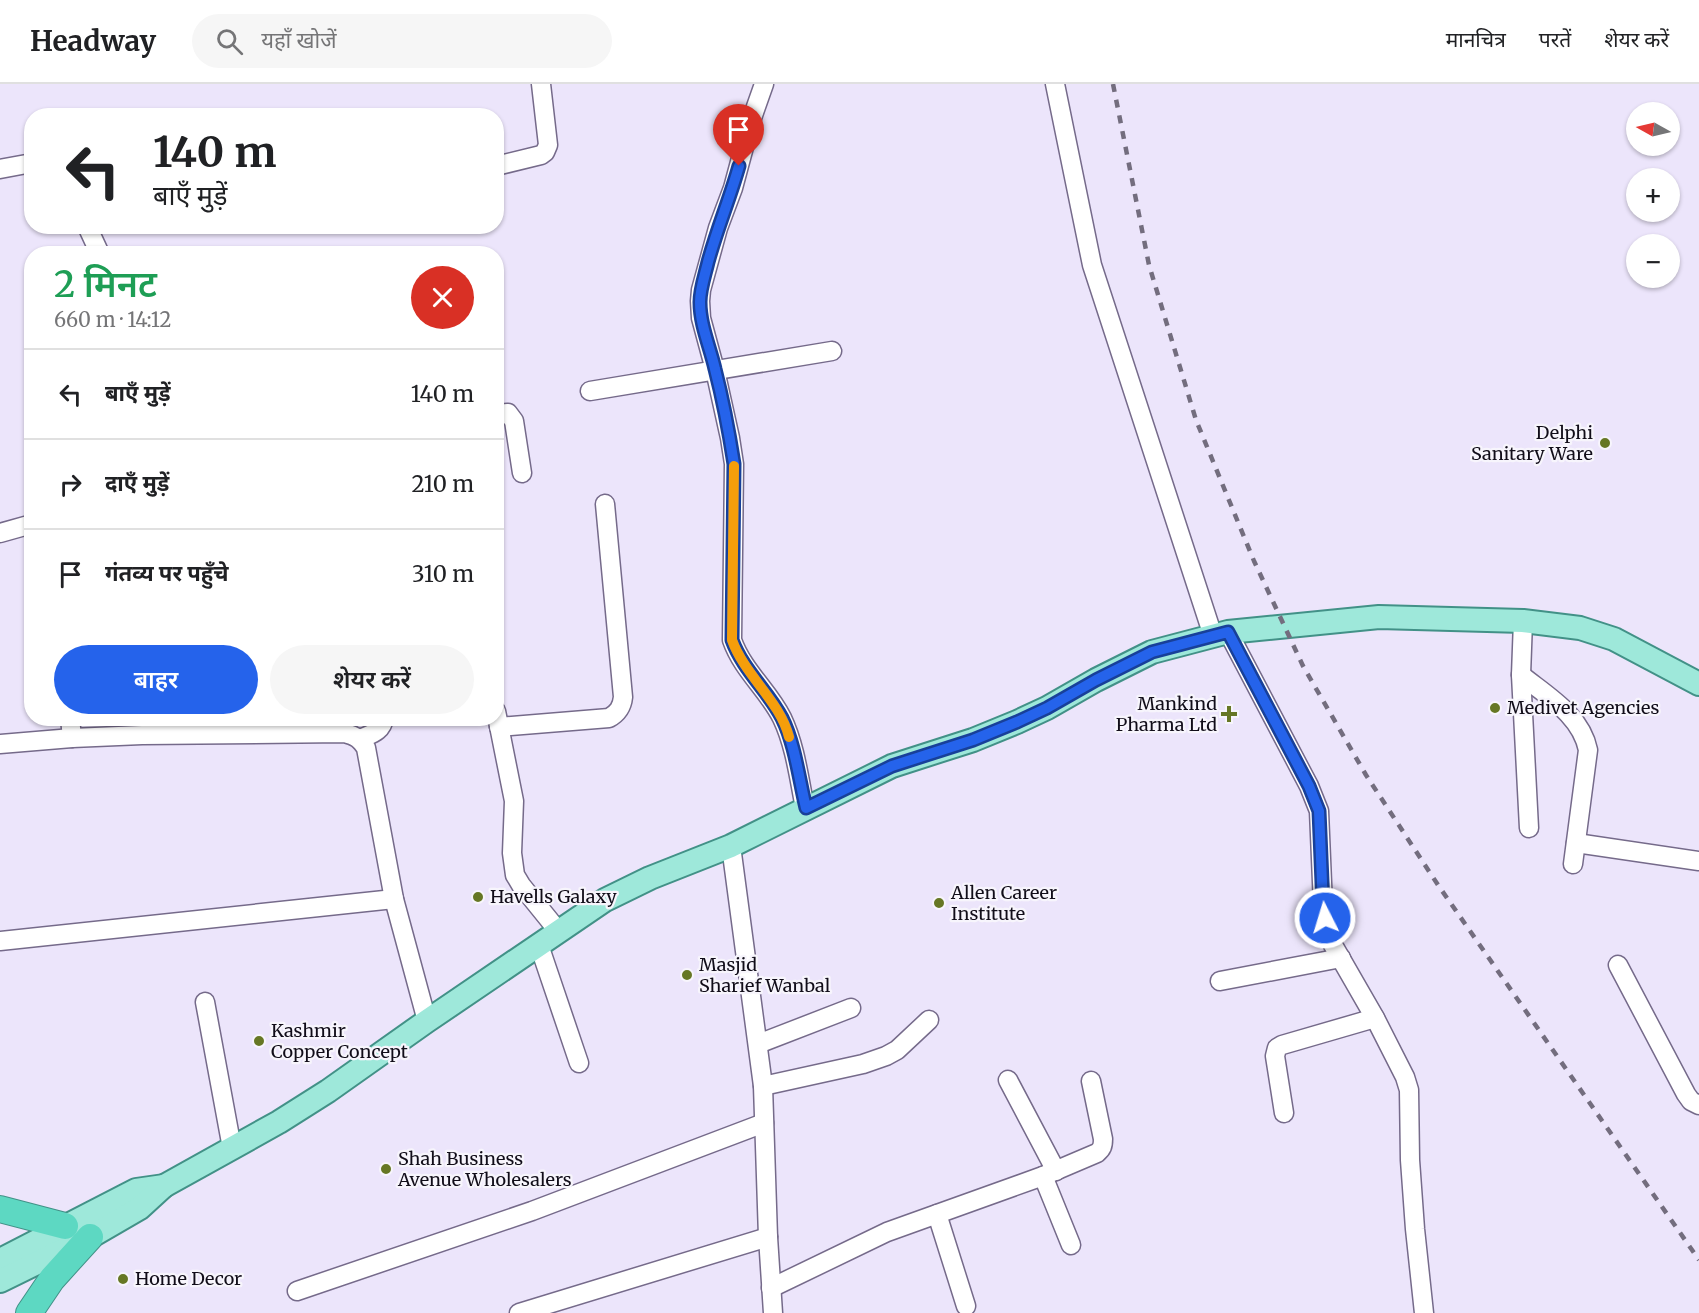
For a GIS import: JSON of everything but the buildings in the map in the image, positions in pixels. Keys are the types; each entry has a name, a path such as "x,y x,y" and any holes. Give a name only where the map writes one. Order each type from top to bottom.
{"highway":[{"path":"0,1209 65,1226"},
{"path":"29,1313 52,1279 90,1237"}],"main road":[{"path":"0,1281 90,1237 140,1208 164,1186 279,1122 328,1091 605,900 650,878 731,846 892,766 973,740 1017,722 1152,652 1221,634 1379,617 1523,621 1580,628 1614,639 1699,684"},
{"path":"0,1260 136,1191 164,1186"}],"street":[{"path":"504,164 545,152 548,145 542,84"},
{"path":"764,84 751,121 733,188 718,228 701,290 701,318 715,370 734,464 732,640 741,662 781,716 788,733 806,808"},
{"path":"1055,84 1092,265 1221,634 1309,786 1319,811 1323,906 1327,931 1375,1018 1405,1077 1409,1090 1410,1160 1424,1313"},
{"path":"0,169 24,164"},
{"path":"590,391 832,351"},
{"path":"504,413 508,413 514,421 522,473"},
{"path":"504,719 609,718 619,711 623,697 605,504"},
{"path":"0,532 24,526"},
{"path":"1523,621 1521,675 1529,828"},
{"path":"1521,675 1568,714 1585,738 1587,750 1573,864"},
{"path":"71,726 72,738"},
{"path":"0,744 72,738 135,727 206,726 283,726 345,733 360,739 366,748 394,899 427,1021"},
{"path":"360,739 376,732 381,726"},
{"path":"499,726 513,801 512,853 515,875 559,932"},
{"path":"1576,843 1699,861"},
{"path":"731,846 763,1086 773,1313"},
{"path":"0,941 394,899"},
{"path":"539,945 579,1063"},
{"path":"1220,981 1341,958"},
{"path":"1618,965 1686,1094 1691,1101 1699,1105"},
{"path":"205,1002 232,1148"},
{"path":"758,1044 851,1008"},
{"path":"1284,1113 1275,1056 1277,1048 1375,1018"},
{"path":"763,1086 863,1064 886,1056 897,1050 929,1020"},
{"path":"1008,1080 1049,1174 1071,1245"},
{"path":"771,1288 887,1232 1049,1174 1097,1153 1103,1145 1091,1081"},
{"path":"297,1291 532,1211 764,1123"},
{"path":"937,1214 966,1305"},
{"path":"519,1313 768,1237"}],"railway":[{"path":"1113,84 1149,265 1196,420 1254,561 1303,666 1366,775 1438,885 1699,1260"}],"slow traffic":[{"path":"734,466 732,640 741,662 781,716 789,737"}],"place":[{"name":"Delphi Sanitary Ware","path":"1605,443"},
{"name":"Medivet Agencies","path":"1495,708"},
{"name":"Mankind Pharma Ltd","path":"1229,714"},
{"name":"Havells Galaxy","path":"478,897"},
{"name":"Allen Career Institute","path":"939,903"},
{"name":"Masjid Sharief Wanbal","path":"687,975"},
{"name":"Kashmir Copper Concept","path":"259,1041"},
{"name":"Shah Business Avenue Wholesalers","path":"386,1169"},
{"name":"Home Decor","path":"123,1279"}],"route":[{"path":"739,166 718,228 700,301 701,318 715,370 734,464 732,640 741,662 781,716 788,733 806,808 892,766 973,740 1017,722 1152,652 1228,632 1309,786 1319,811 1325,918"}]}
